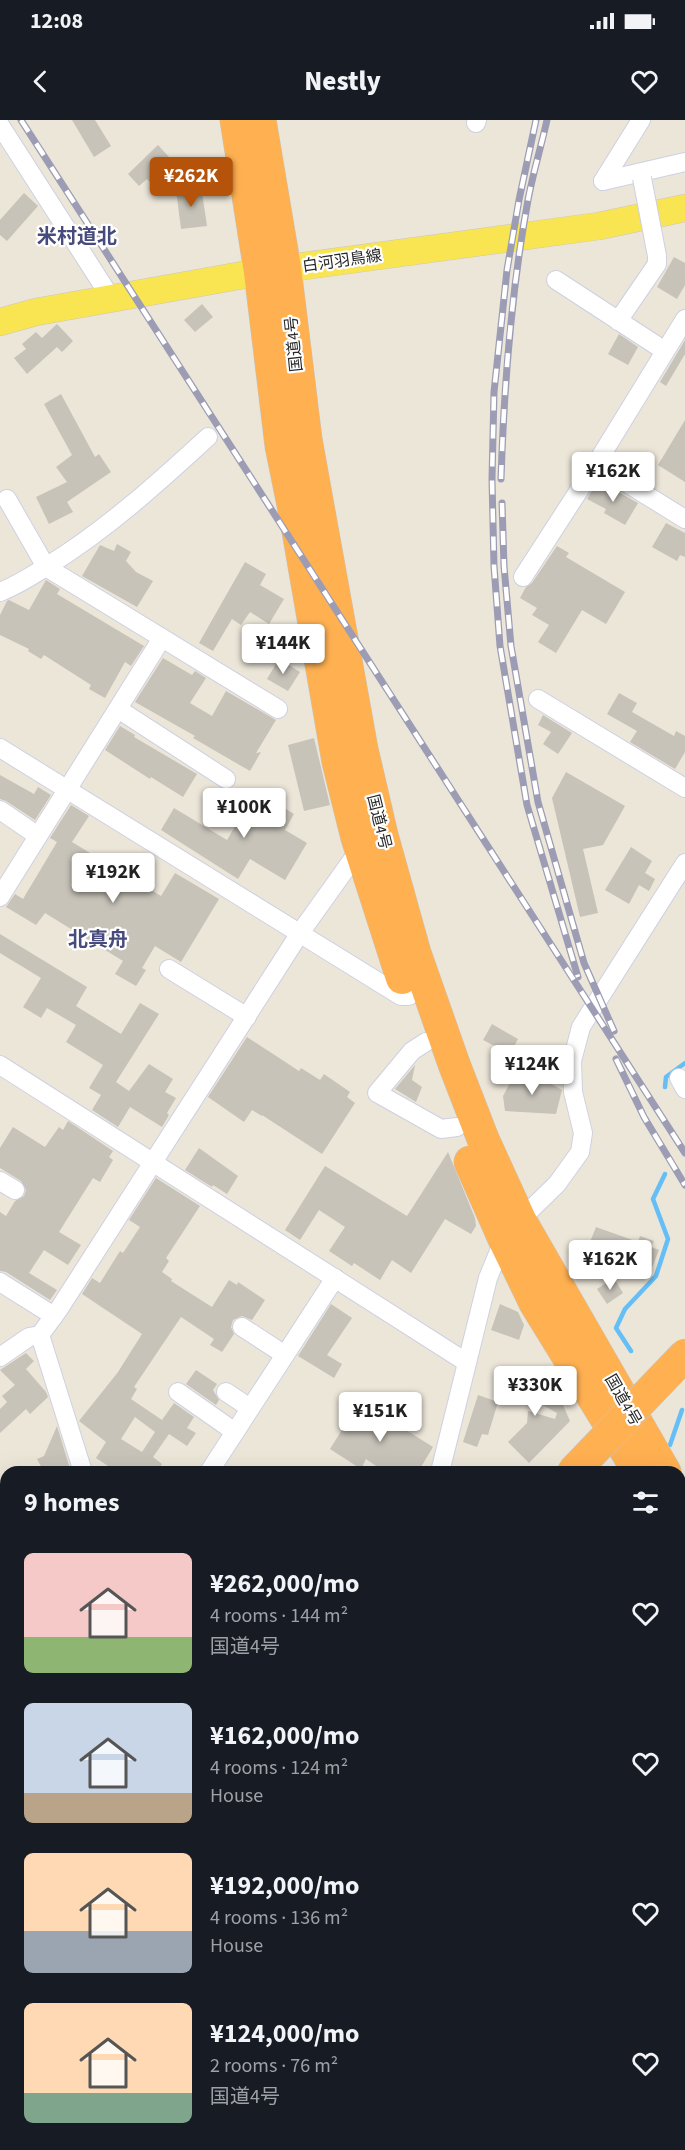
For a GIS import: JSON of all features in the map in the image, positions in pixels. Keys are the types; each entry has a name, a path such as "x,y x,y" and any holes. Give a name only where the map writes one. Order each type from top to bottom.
{"highway":[{"name":"国道4号","path":"236,120 273,270 362,750 382,835 415,953 483,1139 535,1303 635,1466"},
{"name":"国道4号","path":"260,120 273,270 281,446 338,762 360,849 390,946 457,1127 512,1230 661,1466"},
{"path":"579,1466 685,1355"}],"main road":[{"name":"白河羽鳥線","path":"0,322 36,312 273,270 599,226 685,208"}],"street":[{"path":"641,120 603,181 641,175 685,162"},
{"path":"0,126 111,298"},
{"path":"618,321 657,264 641,175"},
{"path":"556,280 665,351"},
{"path":"523,577 685,319"},
{"path":"0,592 14,587 69,552 147,493 208,437"},
{"path":"596,464 685,519"},
{"path":"7,499 46,567 278,709"},
{"path":"0,897 162,638"},
{"path":"538,699 685,788"},
{"path":"118,709 226,778"},
{"path":"0,748 66,791 401,996 409,996"},
{"path":"0,810 38,836"},
{"path":"0,1357 29,1337 40,1335 54,1316 300,933 360,849"},
{"path":"441,1466 488,1278 512,1230 557,1184 580,1152 583,1133 573,1092 572,1061 581,1027 685,863"},
{"path":"169,969 246,1017"},
{"path":"426,1042 412,1051 377,1093 441,1129 457,1127"},
{"path":"0,1065 466,1362"},
{"path":"213,1466 335,1278"},
{"path":"0,1282 54,1316"},
{"path":"243,1327 285,1355"},
{"path":"40,1335 81,1466"},
{"path":"178,1392 235,1432"},
{"path":"226,1392 250,1408"}],"building":[{"path":"72,120 95,120 111,146 94,157"},
{"path":"158,145 169,157 166,160 172,167 153,185 147,179 139,186 128,174"},
{"path":"201,186 207,226 181,229 176,190"},
{"path":"24,193 38,206 7,241 0,235 0,220"},
{"path":"674,257 685,263 685,285 677,299 657,287"},
{"path":"202,304 213,317 195,332 184,320"},
{"path":"57,324 73,341 62,352 57,347 27,374 14,358 26,349 22,344 36,332 42,338"},
{"path":"619,334 638,347 628,365 608,354"},
{"path":"685,340 685,354 666,386 660,382"},
{"path":"61,394 95,457 99,454 111,472 67,502 73,512 49,524 36,497 67,482 56,467 72,455 44,404"},
{"path":"685,420 685,482 658,465"},
{"path":"598,481 638,503 625,525 604,513 606,509 587,499"},
{"path":"666,523 685,533 685,557 680,555 677,561 652,547"},
{"path":"117,544 131,552 126,561 136,572 153,581 137,607 82,576 100,545 114,551"},
{"path":"557,546 569,553 566,557 625,592 606,624 582,610 556,653 538,642 549,625 532,615 537,608 520,598"},
{"path":"245,562 266,574 260,585 284,599 269,624 250,612 241,625 232,619 213,651 199,643"},
{"path":"46,580 60,589 57,594 144,646 131,666 125,662 105,698 89,689 91,685 44,655 41,659 28,651 29,649 0,635 0,615 7,601 29,610"},
{"path":"163,658 192,675 195,671 206,678 190,703 212,716 226,691 276,720 256,753 261,752 250,771 135,702"},
{"path":"279,659 300,672 288,691 267,679"},
{"path":"619,693 637,703 632,712 674,736 676,731 685,736 685,752 675,769 630,742 637,731 607,714"},
{"path":"543,715 572,733 558,754 543,744 551,732 538,725"},
{"path":"120,726 135,735 134,737 197,774 183,797 105,750"},
{"path":"314,738 330,805 304,811 288,745"},
{"path":"566,772 625,806 603,845 583,849 598,913 580,917 552,798"},
{"path":"0,775 34,794 38,787 51,795 35,820 0,799"},
{"path":"258,792 294,814 285,830 307,843 285,880 250,859 238,879 161,830 174,808 227,840"},
{"path":"71,805 89,816 72,842 161,896 175,873 219,899 181,962 155,946 142,968 146,970 136,986 115,974 123,961 45,913 36,925 6,907 15,894 23,899 57,842 50,838"},
{"path":"631,847 652,861 645,873 655,879 649,891 639,885 629,904 605,890"},
{"path":"0,934 87,987 76,1006 121,1034 140,1003 159,1014 116,1082 129,1091 149,1064 173,1079 165,1092 176,1098 162,1127 130,1107 118,1127 92,1110 101,1095 89,1088 103,1065 66,1042 76,1025 47,1008 41,1018 23,1007 41,978 0,953"},
{"path":"492,1024 518,1039 510,1054 483,1040"},
{"path":"247,1037 299,1071 301,1068 320,1080 324,1074 350,1092 347,1097 355,1103 322,1154 252,1110 244,1122 208,1097"},
{"path":"415,1065 412,1080 422,1087 416,1102 395,1089"},
{"path":"532,1073 562,1090 556,1114 505,1111 503,1096 510,1083"},
{"path":"68,1121 113,1151 109,1157 113,1160 100,1182 93,1178 59,1232 81,1245 68,1265 44,1250 29,1273 57,1290 50,1300 6,1272 0,1271 0,1212 6,1216 15,1201 24,1196 26,1190 21,1181 0,1168 0,1148 13,1127 45,1147 59,1127 63,1130"},
{"path":"199,1148 238,1176 227,1194 185,1170"},
{"path":"448,1152 475,1218 476,1226 471,1234 445,1219 411,1273 392,1260 380,1280 354,1263 352,1266 329,1251 345,1227 319,1210 300,1240 285,1230 325,1166 407,1216"},
{"path":"156,1178 200,1206 166,1258 169,1261 162,1272 172,1279 171,1281 212,1307 229,1280 237,1285 238,1282 265,1300 252,1320 242,1316 233,1320 231,1327 234,1334 222,1352 210,1345 214,1339 181,1317 134,1387 137,1389 131,1399 162,1420 174,1403 194,1417 187,1428 196,1433 187,1446 169,1434 153,1457 162,1464 161,1466 108,1466 96,1458 106,1442 79,1421 118,1372 142,1334 82,1294 92,1278 100,1283 120,1251 123,1253 140,1227 129,1220","holes":["135,1417 155,1432 142,1452 121,1439"]},
{"path":"596,1227 638,1242 640,1236 654,1241 651,1247 659,1250 649,1275 586,1252"},
{"path":"614,1278 623,1293 607,1304 597,1289"},
{"path":"331,1304 352,1318 327,1355 342,1364 334,1378 298,1356"},
{"path":"500,1304 518,1312 524,1325 519,1340 491,1330"},
{"path":"26,1353 34,1361 26,1369 48,1397 30,1414 26,1409 0,1433 0,1409 7,1402 2,1396 15,1385 0,1370"},
{"path":"498,1366 560,1398 570,1421 529,1463 508,1442 527,1423 528,1411 555,1419 557,1413 494,1378"},
{"path":"196,1370 217,1384 213,1390 219,1400 216,1405 186,1384"},
{"path":"478,1395 498,1402 488,1435 482,1434 477,1447 463,1442"},
{"path":"360,1401 433,1447 422,1466 376,1466 366,1459 362,1466 356,1466 330,1449"},
{"path":"57,1426 69,1466 41,1466 37,1459 44,1456"}],"waterway":[{"path":"665,1087 666,1077 685,1063"},
{"path":"631,1351 616,1328 625,1309 656,1276 668,1239 653,1199 665,1174"},
{"path":"670,1445 682,1410"}],"railway":[{"path":"21,120 685,1153"},
{"path":"536,120 507,270 494,392 492,479 494,566 500,646 527,805 578,977"},
{"path":"501,479 506,374 517,269 530,190 547,120"},
{"path":"502,503 504,566 511,646 538,802 584,963 614,1031"},
{"path":"616,1059 644,1117 685,1185"}],"district":[{"name":"米村道北","path":"77,237"},
{"name":"北真舟","path":"98,940"}]}
